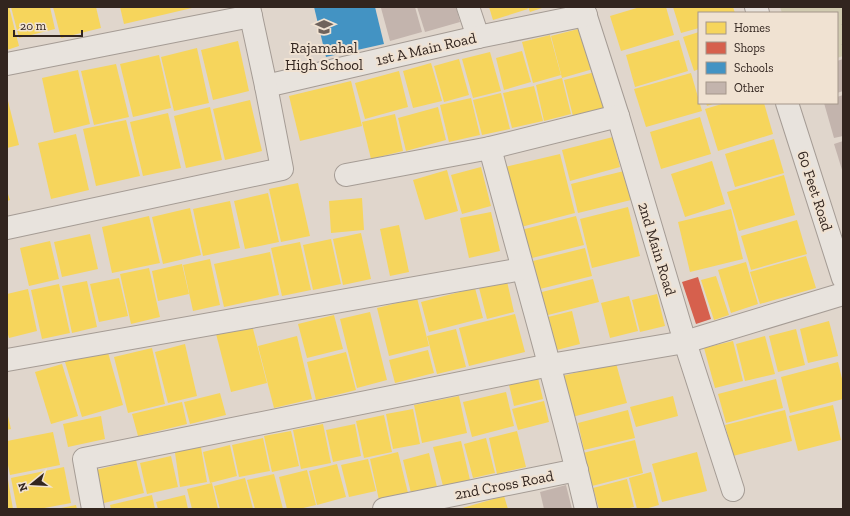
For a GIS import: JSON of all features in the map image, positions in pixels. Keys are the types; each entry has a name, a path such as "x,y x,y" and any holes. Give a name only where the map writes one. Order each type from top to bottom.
{"street":[{"path":"468,7 478,37"},
{"path":"7,64 250,11 282,169 7,228"},
{"name":"1st A Main Road","path":"266,86 585,11"},
{"name":"2nd Main Road","path":"585,11 618,116 685,342 733,490"},
{"name":"60 Feet Road","path":"787,104 843,278"},
{"path":"346,175 490,148 618,116"},
{"path":"490,148 522,269 550,365 586,509"},
{"path":"7,360 522,269"},
{"path":"92,509 84,459 550,365 685,342 843,294"},
{"name":"2nd Cross Road","path":"384,509 577,470"}],"green space":[{"path":"780,7 843,7 843,56 838,58 838,12 782,12"}],"building: Homes":[{"path":"7,7 9,7 19,46 7,50"},
{"path":"11,7 50,7 55,29 19,38"},
{"path":"53,7 96,7 101,28 61,38"},
{"path":"120,7 192,7 192,8 124,24"},
{"path":"489,7 527,7 528,9 493,20"},
{"path":"528,7 545,7 530,12"},
{"path":"640,7 666,7 674,35 621,51 610,16"},
{"path":"673,7 733,7 735,12 698,12 698,28 681,33"},
{"path":"582,28 593,69 562,78 551,36"},
{"path":"698,32 698,69 694,71 683,37"},
{"path":"550,35 561,75 533,83 522,42"},
{"path":"679,40 688,71 635,87 626,55"},
{"path":"238,41 249,91 213,100 201,50"},
{"path":"197,48 209,103 174,111 161,57"},
{"path":"522,51 531,82 504,90 496,58"},
{"path":"490,52 501,91 473,98 462,59"},
{"path":"159,55 171,108 133,117 120,64"},
{"path":"459,59 469,95 444,102 434,66"},
{"path":"431,63 442,101 413,108 403,71"},
{"path":"116,64 129,117 94,125 81,71"},
{"path":"78,70 90,124 54,133 42,78"},
{"path":"399,71 408,107 365,119 355,83"},
{"path":"595,72 604,108 573,116 564,80"},
{"path":"691,73 698,97 698,104 700,104 702,111 646,127 634,89"},
{"path":"562,78 571,114 544,121 536,85"},
{"path":"351,81 362,126 300,141 289,96"},
{"path":"534,86 543,121 512,128 503,93"},
{"path":"501,93 510,129 482,135 473,100"},
{"path":"7,97 19,145 7,148"},
{"path":"471,98 480,135 449,142 440,105"},
{"path":"250,100 262,151 225,160 213,109"},
{"path":"722,104 764,104 773,134 718,151 705,109"},
{"path":"210,107 222,160 186,168 174,116"},
{"path":"438,107 446,140 406,151 398,118"},
{"path":"168,113 181,168 143,176 130,122"},
{"path":"395,114 403,151 371,159 362,122"},
{"path":"700,117 711,154 661,169 650,132"},
{"path":"126,120 140,176 96,186 83,129"},
{"path":"76,134 89,190 51,199 38,143"},
{"path":"613,137 620,167 570,181 562,150"},
{"path":"774,139 784,173 735,187 725,154"},
{"path":"560,154 575,213 521,227 505,167"},
{"path":"712,161 725,204 685,217 671,174"},
{"path":"481,167 491,206 462,214 451,175"},
{"path":"447,170 458,211 425,220 413,180"},
{"path":"624,171 631,200 578,213 571,184"},
{"path":"784,175 795,215 739,231 727,192"},
{"path":"298,183 310,236 281,242 269,189"},
{"path":"7,191 10,200 7,201"},
{"path":"268,193 279,242 245,249 234,201"},
{"path":"362,198 364,230 331,233 329,201"},
{"path":"230,201 240,248 203,256 193,209"},
{"path":"628,207 640,256 592,268 580,219"},
{"path":"190,208 201,255 163,264 152,217"},
{"path":"731,209 743,259 690,272 678,222"},
{"path":"491,212 500,251 469,258 460,218"},
{"path":"149,216 160,263 112,273 102,227"},
{"path":"576,216 584,245 528,259 521,230"},
{"path":"797,220 807,254 751,270 741,236"},
{"path":"399,225 409,272 390,276 380,229"},
{"path":"361,233 371,279 343,285 333,239"},
{"path":"90,234 98,269 62,277 54,242"},
{"path":"331,239 341,284 313,290 303,245"},
{"path":"50,241 59,279 29,286 20,248"},
{"path":"300,242 311,290 282,296 271,248"},
{"path":"585,248 592,276 536,290 529,262"},
{"path":"270,252 279,295 224,307 214,264"},
{"path":"806,256 816,288 760,304 750,272"},
{"path":"210,259 220,305 193,311 183,265"},
{"path":"746,262 758,304 731,313 718,270"},
{"path":"182,264 189,294 158,301 152,271"},
{"path":"149,268 160,317 131,324 120,274"},
{"path":"716,276 729,315 714,320 701,280"},
{"path":"506,277 514,312 487,319 478,284"},
{"path":"119,278 128,316 99,322 90,284"},
{"path":"593,279 599,302 544,316 538,293"},
{"path":"87,281 97,327 72,333 62,286"},
{"path":"59,284 70,333 42,339 31,290"},
{"path":"475,288 483,318 429,332 421,302"},
{"path":"28,289 37,331 9,338 7,331 7,294"},
{"path":"657,294 665,326 640,332 632,300"},
{"path":"629,296 638,331 610,338 601,303"},
{"path":"417,298 429,346 389,356 377,308"},
{"path":"572,311 580,344 553,351 544,318"},
{"path":"370,312 387,380 357,388 340,319"},
{"path":"515,314 525,352 469,366 459,328"},
{"path":"334,315 343,349 307,358 298,324"},
{"path":"251,321 267,383 231,392 215,330"},
{"path":"829,321 838,356 808,363 800,329"},
{"path":"456,329 466,367 437,374 427,336"},
{"path":"796,329 805,365 778,372 769,336"},
{"path":"297,336 312,399 274,408 258,346"},
{"path":"765,336 775,374 745,381 736,344"},
{"path":"733,341 743,381 715,388 704,348"},
{"path":"185,344 197,396 168,403 155,352"},
{"path":"152,348 165,404 128,413 114,357"},
{"path":"107,349 123,405 82,417 65,362"},
{"path":"428,350 434,373 395,383 389,360"},
{"path":"346,352 356,390 316,400 307,362"},
{"path":"838,362 843,383 843,399 790,413 781,377"},
{"path":"616,363 627,403 572,417 562,376"},
{"path":"62,364 78,416 51,424 35,372"},
{"path":"538,378 543,399 514,406 509,385"},
{"path":"776,379 783,408 726,423 718,394"},
{"path":"506,392 514,426 472,437 463,402"},
{"path":"220,393 226,415 190,424 184,402"},
{"path":"459,396 467,433 422,443 414,405"},
{"path":"673,396 678,416 636,427 630,407"},
{"path":"544,401 549,422 518,430 512,409"},
{"path":"182,402 187,424 138,436 132,414"},
{"path":"833,405 841,440 798,451 789,416"},
{"path":"413,409 420,444 393,449 386,414"},
{"path":"628,410 635,438 584,450 578,423"},
{"path":"785,410 792,441 733,456 725,425"},
{"path":"7,412 11,429 7,430"},
{"path":"384,415 392,452 364,458 356,421"},
{"path":"101,416 105,439 68,447 63,424"},
{"path":"323,424 331,463 301,469 293,430"},
{"path":"355,424 361,456 333,462 326,430"},
{"path":"291,431 299,466 272,472 264,436"},
{"path":"517,431 526,467 497,474 489,438"},
{"path":"53,432 60,465 10,475 7,460 7,441"},
{"path":"263,438 270,471 239,477 232,445"},
{"path":"486,438 495,473 473,478 464,444"},
{"path":"635,440 643,473 592,486 583,453"},
{"path":"461,441 470,480 443,486 433,447"},
{"path":"200,442 207,482 180,487 174,446"},
{"path":"230,445 237,476 210,483 203,452"},
{"path":"398,452 408,493 379,500 370,459"},
{"path":"697,452 707,491 662,502 652,464"},
{"path":"429,453 437,487 411,493 403,460"},
{"path":"171,456 178,487 147,494 140,463"},
{"path":"368,459 376,491 349,497 341,465"},
{"path":"136,460 144,493 104,503 96,470"},
{"path":"337,464 346,497 317,505 309,471"},
{"path":"64,467 71,503 39,509 17,509 11,478"},
{"path":"307,470 316,505 299,509 287,509 279,477"},
{"path":"651,472 659,505 645,509 637,509 629,478"},
{"path":"274,474 283,509 255,509 247,480"},
{"path":"245,478 253,509 220,509 214,486"},
{"path":"627,479 634,507 625,509 599,509 593,488"},
{"path":"8,480 13,509 7,509"},
{"path":"212,483 218,509 192,509 187,489"},
{"path":"152,495 155,509 111,509 110,505"},
{"path":"185,495 188,509 158,509 156,502"},
{"path":"504,496 508,509 459,509"},
{"path":"76,505 77,509 61,509 61,508"}],"building: Shops":[{"path":"698,277 711,319 696,324 682,282"}],"building: Schools":[{"path":"314,7 375,7 384,44 326,57"}],"building: Other":[{"path":"415,7 422,32 390,41 381,8"},
{"path":"417,7 456,7 460,22 425,32"},
{"path":"843,59 843,91 838,93 838,61"},
{"path":"843,95 843,136 834,138 824,104 838,104 838,97"},
{"path":"843,141 843,173 834,144"},
{"path":"566,485 572,509 544,509 540,492"}],"place":[{"name":"Rajamahal High School","path":"324,27"}]}
